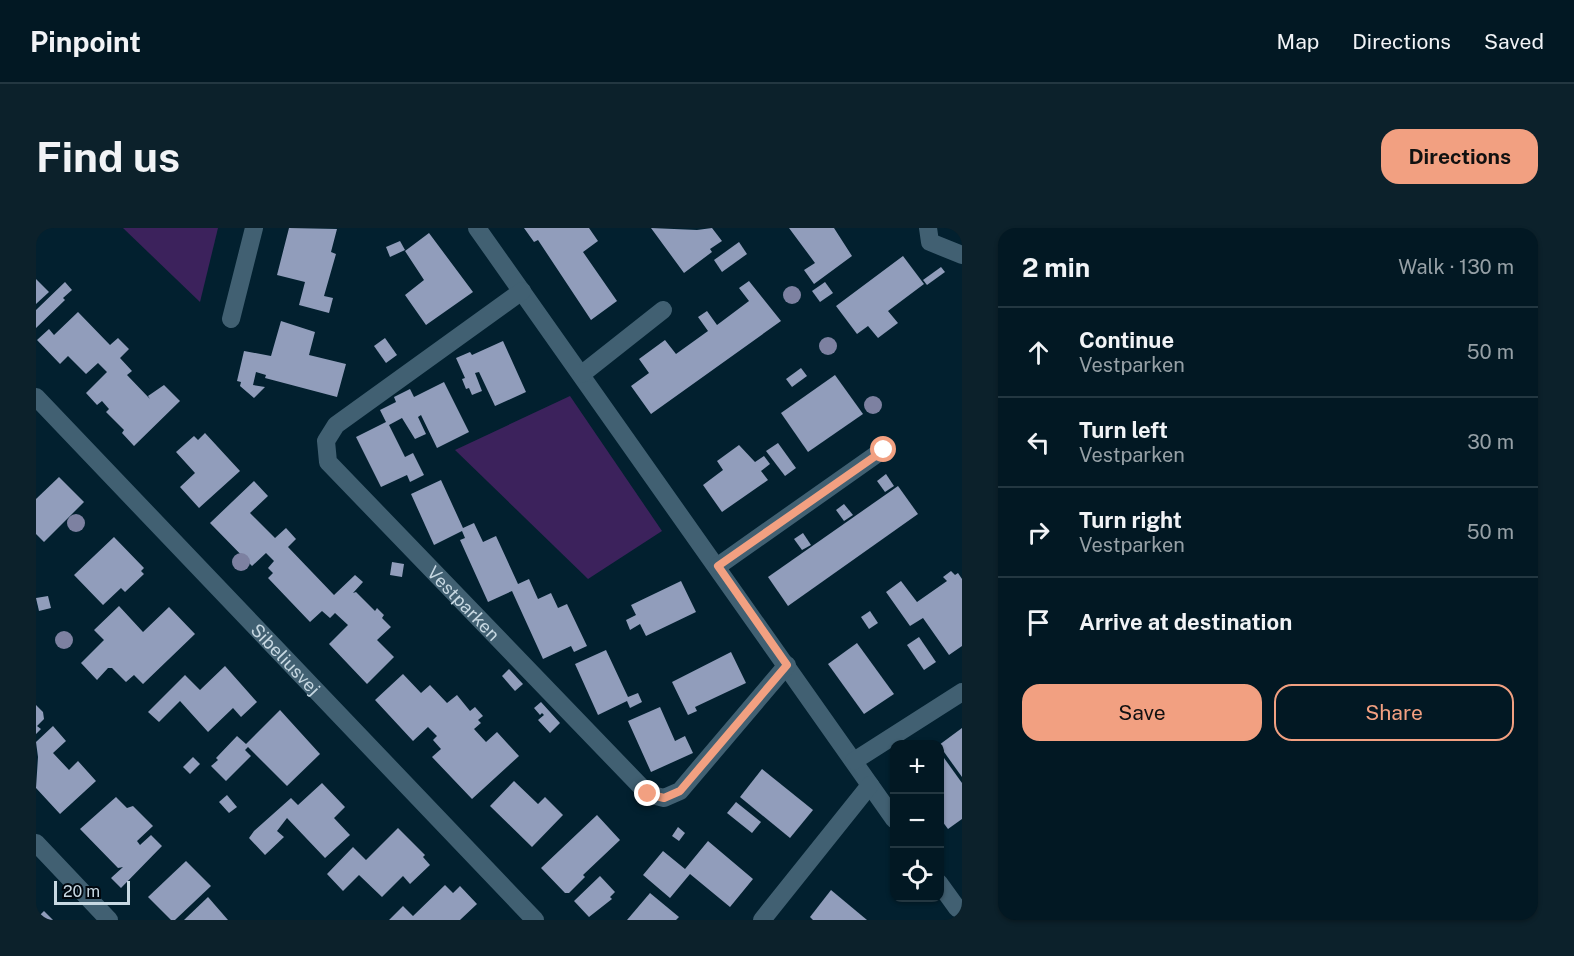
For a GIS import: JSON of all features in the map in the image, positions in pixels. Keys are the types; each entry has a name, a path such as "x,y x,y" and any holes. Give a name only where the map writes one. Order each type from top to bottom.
{"street":[{"path":"231,320 254,228"},
{"path":"477,228 718,566 890,813"},
{"path":"927,228 930,242 962,255"},
{"name":"Vestparken","path":"522,291 336,425 326,441 328,462 648,794 664,798 680,791 787,665"},
{"path":"582,374 663,310"},
{"name":"Sibeliusvej","path":"36,397 535,920"},
{"path":"718,566 884,450"},
{"path":"854,761 962,692"},
{"path":"762,920 870,785"},
{"path":"36,843 109,920"},
{"path":"944,890 957,908"}],"shaded area":[{"path":"123,228 218,228 200,302"},
{"path":"570,396 662,531 588,579 455,450"}],"building":[{"path":"289,228 337,229 331,252 336,254 324,296 333,298 329,313 299,305 305,282 277,275"},
{"path":"524,228 589,228 598,241 583,252 617,301 591,320 538,240 534,242"},
{"path":"651,228 697,230 712,228 722,241 710,249 712,252 684,273"},
{"path":"789,228 834,228 852,256 814,284 804,270 815,263"},
{"path":"429,233 473,292 426,325 405,295 424,280 405,251"},
{"path":"400,241 405,250 390,257 386,247"},
{"path":"739,242 747,254 722,272 714,260"},
{"path":"903,256 924,284 888,311 898,323 878,338 868,326 857,334 836,306"},
{"path":"941,267 945,272 927,285 923,280"},
{"path":"36,279 49,292 36,304"},
{"path":"749,281 781,321 651,414 631,386 649,373 639,359 665,340 676,354 708,331 698,317 707,311 717,325 749,301 739,288"},
{"path":"65,282 72,290 36,328 36,310"},
{"path":"825,282 833,293 820,302 812,291"},
{"path":"78,312 110,345 118,338 129,349 120,358 132,371 127,375 150,399 148,396 164,385 180,401 134,446 122,433 124,430 106,412 109,409 102,401 97,405 86,393 107,372 98,363 86,374 68,356 60,364 37,340 49,329 54,335"},
{"path":"281,321 315,332 309,355 346,364 337,397 265,378 266,375 256,372 253,385 265,387 254,398 240,386 241,382 237,381 244,351 271,356"},
{"path":"385,338 397,355 386,363 374,346"},
{"path":"503,341 526,392 495,406 479,372 475,373 482,391 472,395 469,388 466,389 462,379 465,378 456,358 470,352 472,355"},
{"path":"801,368 807,376 792,387 786,379"},
{"path":"835,375 863,414 808,452 781,413"},
{"path":"444,382 469,432 437,448 421,415 418,417 426,434 415,439 402,418 389,425 405,457 413,453 424,475 410,482 407,475 381,487 356,437 386,422 380,410 396,402 394,397 410,389 414,397"},
{"path":"205,433 240,471 199,508 180,487 195,473 176,452 194,436 198,440"},
{"path":"778,443 796,468 785,476 766,451"},
{"path":"739,445 755,462 764,456 770,464 761,471 768,480 722,512 703,485 723,470 717,461"},
{"path":"886,474 894,486 885,492 877,481"},
{"path":"59,477 84,502 44,542 36,534 36,499"},
{"path":"441,480 463,528 474,523 483,542 496,536 518,584 529,579 538,599 551,593 558,608 567,604 587,646 574,652 571,646 543,659 512,591 488,602 460,540 465,538 462,531 434,545 411,494"},
{"path":"254,481 268,496 250,513 275,538 286,528 296,539 288,547 334,595 355,575 363,582 353,593 356,592 375,611 377,608 384,615 382,618 391,627 377,640 394,657 367,684 329,644 348,625 335,613 330,618 322,611 310,622 268,578 273,573 268,568 274,561 266,553 252,566 210,523"},
{"path":"898,486 918,514 788,606 768,577"},
{"path":"844,504 853,515 844,521 836,510"},
{"path":"803,533 811,545 802,550 794,539"},
{"path":"114,537 144,568 141,571 144,574 125,592 121,588 103,605 74,575"},
{"path":"392,562 404,564 402,577 390,575"},
{"path":"951,571 955,575 958,573 962,579 962,646 949,655 923,618 910,626 886,592 901,581 917,602 947,581 943,577"},
{"path":"681,581 696,612 646,636 640,624 630,630 626,620 636,615 631,605"},
{"path":"48,596 51,608 39,611 36,598"},
{"path":"119,606 143,632 169,607 195,634 143,684 134,675 126,682 112,668 108,668 97,680 81,663 104,640 94,630"},
{"path":"870,611 878,623 869,629 861,617"},
{"path":"919,637 936,662 924,670 907,645"},
{"path":"857,643 894,694 864,714 828,664"},
{"path":"606,650 628,697 638,693 642,702 630,708 627,701 598,715 575,664"},
{"path":"731,652 746,683 695,707 697,711 688,715 672,682"},
{"path":"225,666 257,702 241,717 233,708 208,732 180,701 159,722 148,712 185,675 200,690"},
{"path":"509,669 523,684 515,691 502,676"},
{"path":"403,674 421,693 430,685 447,703 457,695 470,711 475,707 483,716 478,720 481,723 474,729 486,742 497,732 519,756 472,799 432,757 441,749 433,740 437,736 428,727 413,741 375,700"},
{"path":"541,702 560,723 550,733 538,720 544,715 542,713 540,715 534,708"},
{"path":"36,705 43,712 44,719 37,726 41,729 36,734"},
{"path":"660,707 675,741 685,736 693,753 651,772 628,721"},
{"path":"280,710 320,754 287,786 248,747 245,750 251,756 226,781 211,766 218,760 216,758 237,736 246,744"},
{"path":"53,726 66,741 53,753 69,770 78,761 96,781 60,814 36,788 38,757 36,742"},
{"path":"962,728 962,777 944,752 944,741"},
{"path":"193,757 200,764 190,774 183,767"},
{"path":"944,758 962,783 962,819 948,829 944,824"},
{"path":"762,769 813,810 790,838 740,797"},
{"path":"514,781 538,804 545,797 563,815 532,847 490,806"},
{"path":"322,783 345,807 334,818 350,835 325,858 287,818 277,831 284,837 265,855 249,838 254,831 291,798 298,805"},
{"path":"227,795 237,807 229,813 219,802"},
{"path":"116,797 127,808 133,806 153,826 137,841 140,845 151,835 162,846 121,888 111,878 123,867 118,868 80,829"},
{"path":"736,802 761,822 752,833 727,813"},
{"path":"597,815 620,840 583,875 585,877 569,893 565,893 541,868"},
{"path":"678,827 685,833 679,841 672,836"},
{"path":"398,828 425,855 423,857 430,865 410,884 403,876 382,897 359,875 343,891 327,874 353,847 366,860"},
{"path":"708,841 753,879 730,907 690,874 670,898 643,875 663,851 685,869"},
{"path":"186,861 211,886 175,920 171,920 148,897"},
{"path":"600,876 615,892 610,897 612,899 589,917 574,901"},
{"path":"445,885 453,893 460,886 477,904 460,920 389,920 403,906 413,916"},
{"path":"831,890 867,920 813,920 810,917"},
{"path":"650,893 679,917 676,920 627,920"},
{"path":"208,897 228,920 184,920"},
{"path":"44,911 53,920 36,920"}],"route":[{"path":"648,794 664,798 680,791 787,665 718,566 884,450"}]}
